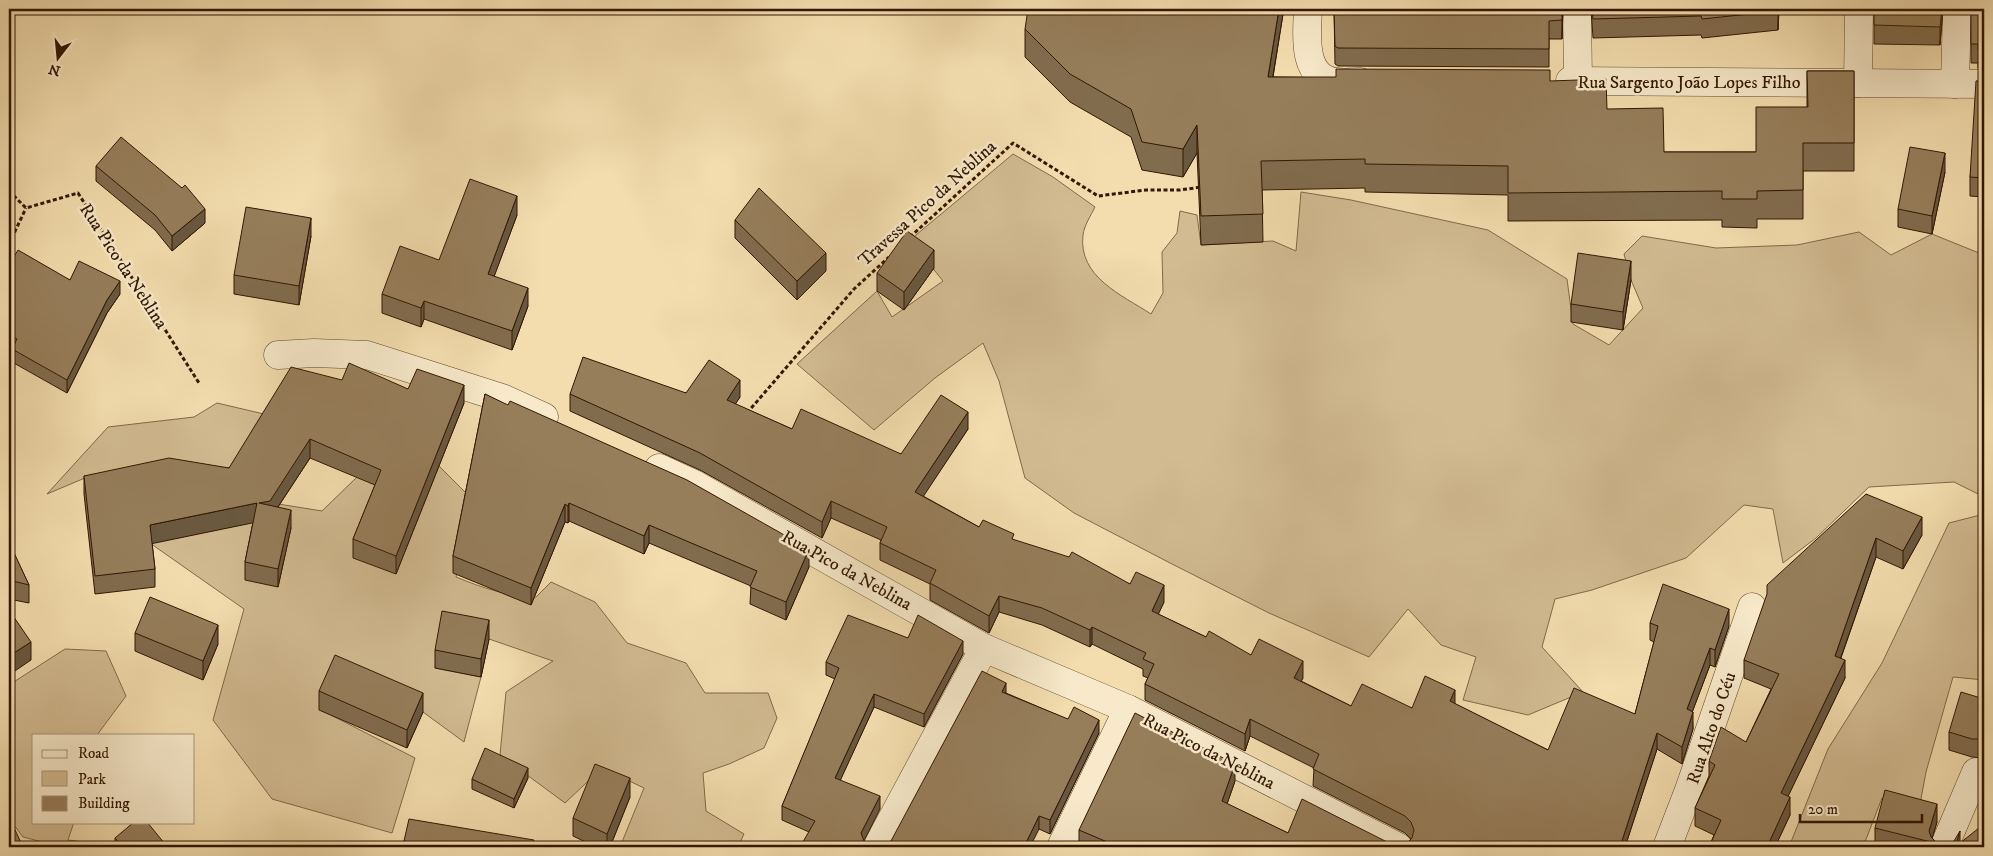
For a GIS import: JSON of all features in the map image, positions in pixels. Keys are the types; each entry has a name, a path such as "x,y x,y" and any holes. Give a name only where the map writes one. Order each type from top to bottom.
{"street":[{"path":"1308,9 1308,55 1312,66 1324,77 1334,82 1383,82"},
{"path":"1577,9 1578,81"},
{"path":"1858,83 1859,9"},
{"path":"1955,84 1957,9"},
{"name":"Rua Sargento João Lopes Filho","path":"1548,81 1984,84"},
{"path":"278,355 314,353 367,355 502,398 563,425"},
{"name":"Rua Pico da Neblina","path":"633,457 694,484 984,648 1128,709 1364,840 1398,847"},
{"name":"Rua Alto do Céu","path":"1667,847 1690,790 1752,607"},
{"path":"878,847 984,648"},
{"path":"1061,847 1128,709"},
{"path":"1944,847 1976,772"}],"path":[{"name":"Travessa Pico da Neblina","path":"904,243 1013,143 1098,196 1210,186"},
{"path":"9,191 26,208 9,244"},
{"name":"Rua Pico da Neblina","path":"26,208 78,193 199,383"},
{"name":"Travessa Pico da Neblina","path":"741,420 759,396 854,289 890,256"}],"green space":[{"path":"1013,154 1053,177 1095,207 1086,224 1083,235 1083,250 1087,262 1104,283 1115,292 1151,314 1163,293 1162,252 1177,233 1180,211 1197,215 1201,245 1273,241 1296,251 1301,192 1351,200 1488,230 1567,279 1573,324 1609,345 1643,308 1631,280 1624,254 1642,236 1716,248 1797,245 1859,232 1891,255 1932,234 1984,255 1984,497 1954,482 1869,487 1816,538 1783,563 1773,509 1744,505 1686,558 1592,590 1555,599 1542,647 1583,692 1528,715 1463,700 1476,657 1441,645 1408,609 1369,657 1269,613 1172,564 1074,513 1025,478 999,381 983,343 935,378 874,430 797,364 877,291 892,317 943,281 910,240"},
{"path":"217,403 268,415 272,503 322,511 357,477 432,459 474,501 456,577 495,591 536,597 551,582 595,602 627,643 686,663 705,693 768,693 777,718 764,748 729,764 703,773 706,811 744,834 738,847 620,847 644,788 602,768 565,803 500,755 506,692 553,661 489,639 443,630 435,668 481,677 464,742 423,712 319,709 415,758 392,833 272,799 213,720 244,609 127,527 92,475 47,494 108,427 194,417"},
{"path":"1984,514 1984,680 1953,677 1926,772 1920,804 1882,798 1863,847 1789,847 1828,749 1882,663 1949,523"},
{"path":"65,649 106,651 126,696 98,734 32,734 32,824 73,824 68,840 92,843 91,847 62,847 23,837 11,821 9,821 9,685"}],"building":[{"path":"1028,9 1279,9 1268,77 1336,77 1336,69 1550,70 1550,81 1606,79 1607,109 1663,108 1664,152 1756,152 1756,107 1808,107 1807,71 1854,71 1854,143 1803,143 1803,190 1757,191 1757,199 1722,199 1722,191 1508,193 1508,166 1365,164 1365,159 1261,161 1263,214 1201,216 1197,125 1183,149 1142,142 1131,109 1070,74 1025,29"},
{"path":"1334,9 1562,9 1562,20 1549,21 1549,49 1338,48 1335,46"},
{"path":"1592,9 1778,9 1778,11 1702,19 1701,16 1593,19"},
{"path":"1874,9 1942,9 1940,27 1874,25"},
{"path":"1971,9 1984,9 1984,51 1978,50 1978,44 1971,44"},
{"path":"1984,80 1984,178 1970,177 1976,81"},
{"path":"121,137 182,188 185,185 205,209 172,236 155,215 96,166"},
{"path":"1910,147 1945,153 1932,216 1898,209"},
{"path":"470,179 517,196 488,274 528,288 512,331 424,301 421,308 382,294 400,246 439,260"},
{"path":"759,188 826,253 797,281 735,220"},
{"path":"246,207 311,218 299,286 234,275"},
{"path":"907,231 934,250 904,292 877,273"},
{"path":"18,250 70,280 79,261 120,281 107,300 67,380 12,349 17,339 9,334 9,265"},
{"path":"1578,253 1631,261 1623,312 1571,304"},
{"path":"583,357 686,393 709,360 740,380 727,400 792,429 801,409 901,454 941,395 968,412 915,492 979,527 983,520 1014,534 1012,539 1069,557 1072,552 1130,584 1136,572 1164,585 1152,611 1206,637 1209,631 1251,655 1259,639 1303,661 1294,678 1351,706 1362,684 1412,708 1425,676 1455,690 1450,701 1548,750 1574,688 1635,714 1658,626 1650,623 1663,584 1729,609 1715,650 1710,648 1687,709 1693,712 1682,747 1657,733 1620,847 1119,847 1079,830 1135,713 1235,764 1222,801 1288,833 1302,799 1398,846 1406,844 1412,838 1414,830 1411,822 1405,816 1313,769 1319,754 1250,719 1245,734 1145,684 1154,664 1143,659 1146,653 1092,627 1090,630 1042,608 999,596 989,616 930,583 936,570 880,543 887,527 831,501 822,522 700,453 570,394"},
{"path":"349,363 408,389 417,369 464,385 396,556 353,539 381,470 310,439 270,501 259,503 291,510 278,569 245,562 257,503 150,525 155,569 95,576 84,476 169,458 229,468 291,367 342,380"},
{"path":"485,394 508,405 510,401 687,480 809,549 786,602 750,587 757,571 649,525 644,536 569,503 568,506 565,504 531,588 453,556"},
{"path":"1866,494 1922,517 1903,551 1876,538 1835,656 1845,660 1781,793 1790,797 1767,847 1709,847 1721,820 1695,808 1715,765 1709,761 1721,727 1746,742 1779,674 1744,660 1767,594 1767,585"},
{"path":"9,542 29,585 9,580"},
{"path":"150,597 218,625 203,661 135,633"},
{"path":"9,610 31,642 9,656"},
{"path":"442,611 489,620 481,659 435,650"},
{"path":"848,615 908,638 918,615 963,641 924,714 874,694 835,778 880,796 861,833 864,841 870,847 800,847 815,821 782,806 839,668 826,662"},
{"path":"335,655 423,693 407,730 319,691"},
{"path":"982,671 1006,683 1002,692 1068,719 1074,707 1099,720 1050,820 1039,816 1024,847 884,847 891,841"},
{"path":"1961,692 1984,699 1984,741 1949,732"},
{"path":"485,748 528,768 514,799 472,779"},
{"path":"595,764 630,778 607,834 573,818"},
{"path":"1885,790 1937,804 1929,831 1931,837 1937,843 1945,844 1954,841 1960,831 1955,847 1951,847 1875,828"},
{"path":"9,817 23,847 9,847"},
{"path":"409,819 534,840 532,847 409,847 410,842 404,841"},
{"path":"132,824 149,824 165,844 160,847 123,847 115,838"},
{"path":"1984,824 1984,847 1955,847"}]}
